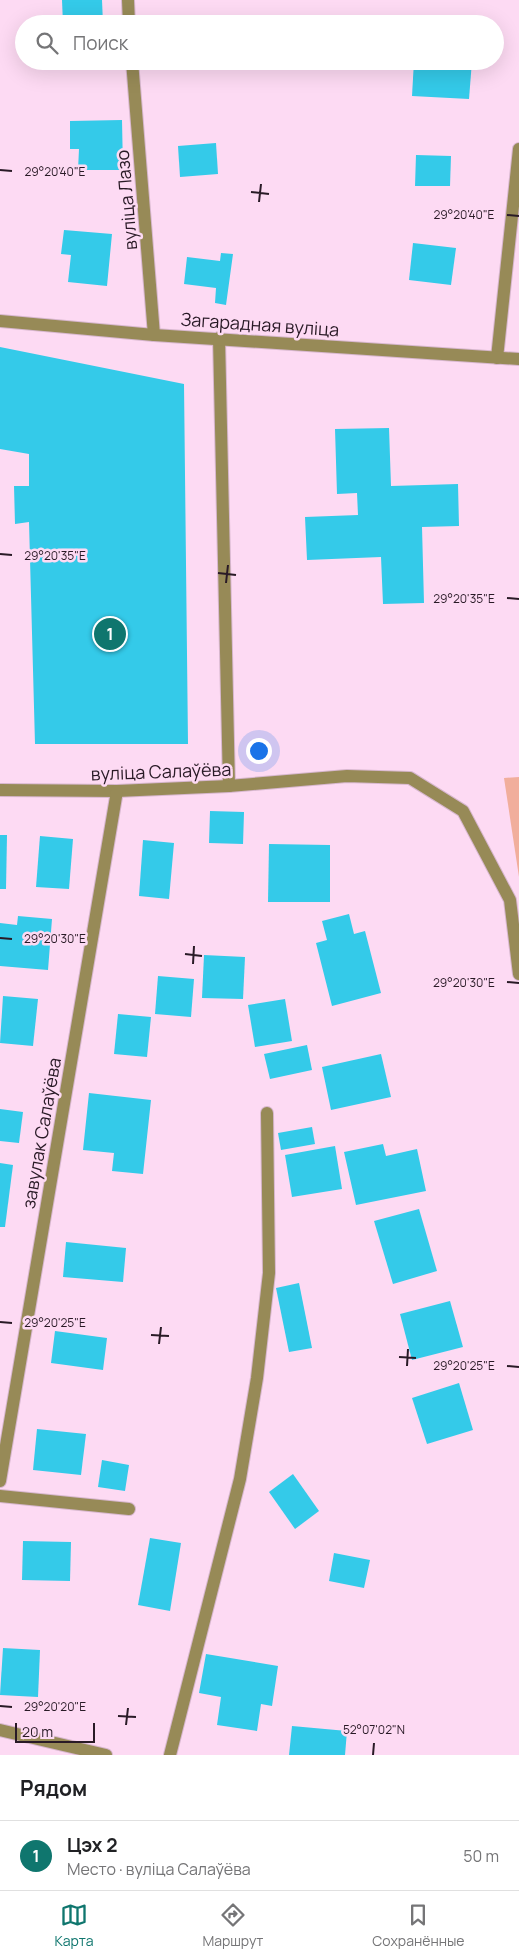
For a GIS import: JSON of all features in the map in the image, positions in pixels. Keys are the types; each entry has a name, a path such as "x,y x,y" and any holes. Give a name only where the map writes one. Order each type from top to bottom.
{"street":[{"path":"128,0 129,15"},
{"name":"вуліца Лазо","path":"133,70 154,335"},
{"path":"497,358 519,149"},
{"name":"Загарадная вуліца","path":"0,320 154,335 519,359"},
{"path":"219,338 229,786"},
{"name":"вуліца Салаўёва","path":"0,790 117,791 229,786 347,776 410,778 463,811 510,900 519,974"},
{"name":"завулак Салаўёва","path":"0,1481 117,791"},
{"path":"170,1755 240,1480 257,1378 269,1273 267,1113"},
{"path":"0,1496 129,1509"},
{"path":"0,1730 106,1755"}],"shaded area":[{"path":"519,777 519,877 504,778"}],"building":[{"path":"62,0 102,0 103,15 63,15"},
{"path":"413,70 471,70 469,99 412,96"},
{"path":"122,120 123,170 78,170 79,149 70,149 70,121"},
{"path":"216,143 218,174 180,177 178,146"},
{"path":"416,155 451,156 450,186 415,186"},
{"path":"64,230 112,234 107,286 68,282 71,255 61,254"},
{"path":"413,243 456,248 451,285 409,280"},
{"path":"221,253 233,254 226,305 215,303 216,288 184,284 187,257 220,261"},
{"path":"0,347 184,384 188,744 35,744 29,522 15,524 14,486 29,486 29,454 0,449"},
{"path":"389,428 391,486 458,484 459,526 422,527 424,603 383,604 381,557 307,560 305,517 358,515 357,493 337,494 335,429"},
{"path":"210,811 244,812 243,844 209,843"},
{"path":"0,835 7,835 6,889 0,889"},
{"path":"40,836 73,839 69,889 36,887"},
{"path":"143,840 174,843 169,899 139,896"},
{"path":"269,844 330,845 330,902 268,902"},
{"path":"349,914 354,934 365,931 381,993 332,1006 316,943 327,940 322,921"},
{"path":"18,916 52,919 48,970 0,966 0,923 17,925"},
{"path":"204,955 245,957 243,999 202,998"},
{"path":"158,976 194,979 191,1017 155,1014"},
{"path":"3,996 38,999 33,1046 0,1043"},
{"path":"285,999 292,1041 255,1047 248,1005"},
{"path":"118,1014 151,1017 147,1057 114,1054"},
{"path":"307,1045 312,1070 270,1079 264,1054"},
{"path":"381,1054 391,1097 331,1110 322,1067"},
{"path":"89,1093 151,1100 143,1174 112,1171 114,1153 83,1150"},
{"path":"0,1109 23,1112 19,1143 0,1141"},
{"path":"312,1127 315,1144 281,1150 278,1133"},
{"path":"383,1144 386,1156 417,1149 426,1191 356,1205 344,1152"},
{"path":"335,1146 342,1189 292,1197 285,1155"},
{"path":"0,1163 13,1165 5,1227 0,1227"},
{"path":"419,1209 437,1271 393,1284 374,1221"},
{"path":"66,1242 126,1248 123,1282 63,1277"},
{"path":"299,1283 312,1348 289,1352 276,1288"},
{"path":"450,1301 463,1347 412,1360 400,1314"},
{"path":"55,1331 107,1338 103,1370 51,1363"},
{"path":"459,1383 473,1430 427,1444 412,1398"},
{"path":"37,1429 86,1434 81,1475 33,1470"},
{"path":"102,1460 129,1465 125,1491 98,1487"},
{"path":"293,1474 319,1511 295,1529 269,1492"},
{"path":"150,1538 181,1543 170,1611 138,1605"},
{"path":"23,1541 71,1542 70,1581 22,1580"},
{"path":"334,1553 370,1560 364,1588 329,1581"},
{"path":"3,1648 40,1650 38,1697 0,1695"},
{"path":"206,1654 278,1666 272,1706 261,1704 257,1731 217,1725 221,1697 199,1693"},
{"path":"292,1726 347,1731 345,1755 289,1755"}],"place":[{"name":"Цэх 2","path":"110,634"}]}
